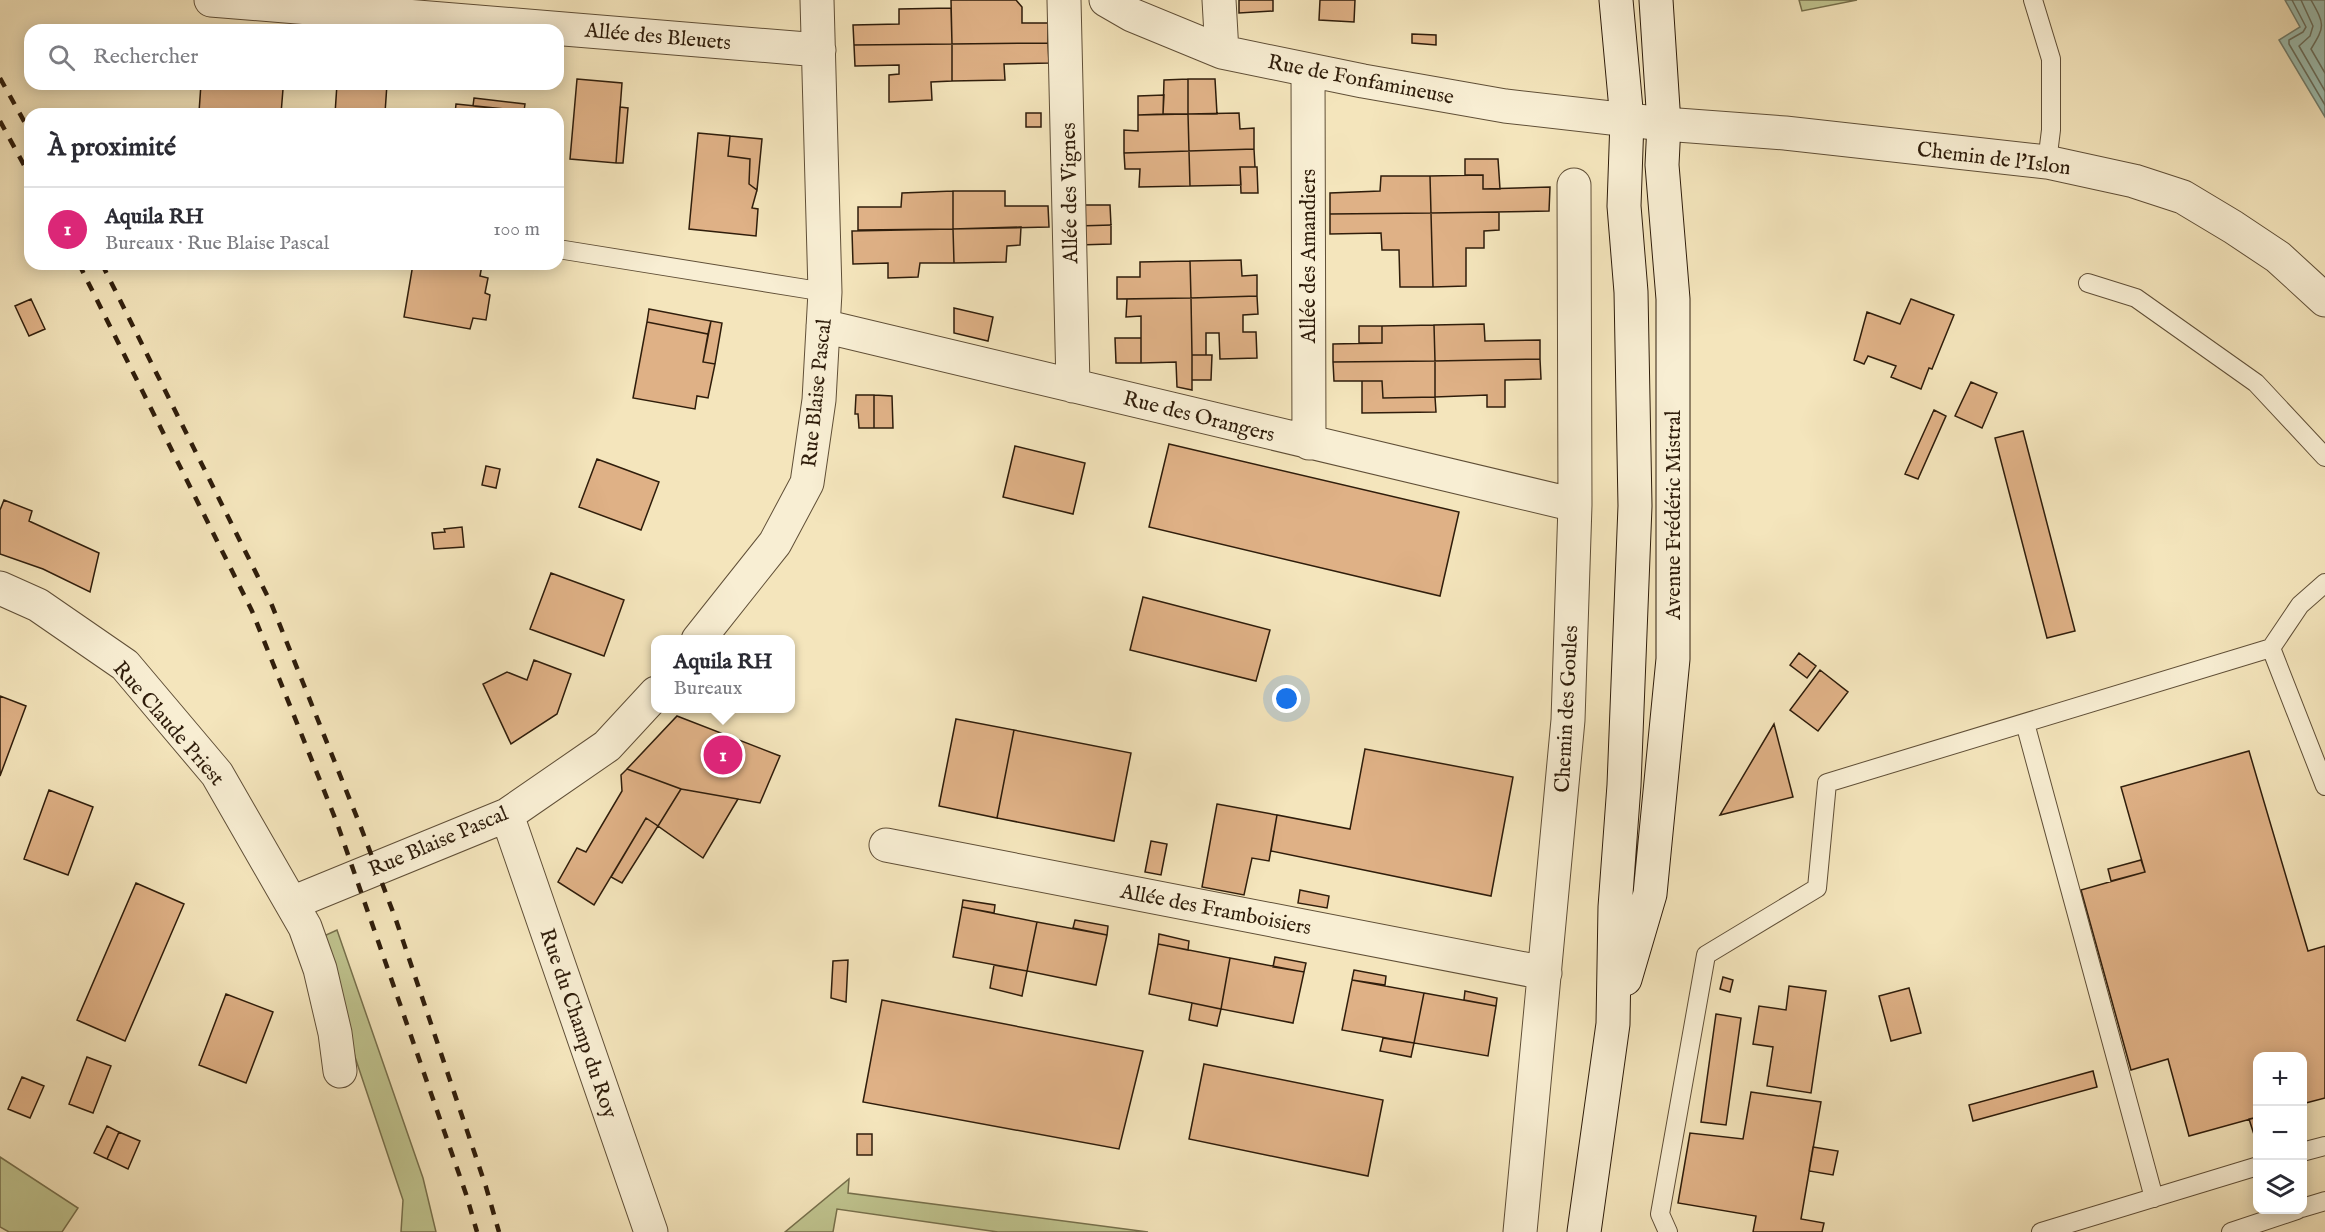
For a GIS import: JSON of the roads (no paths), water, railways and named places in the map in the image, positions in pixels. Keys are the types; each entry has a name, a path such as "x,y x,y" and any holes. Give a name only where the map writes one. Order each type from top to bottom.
{"street":[{"name":"Allée des Bleuets","path":"211,0 503,24"},
{"name":"Rue Blaise Pascal","path":"701,635 775,543 807,483 819,400 825,291 818,0"},
{"name":"Allée des Vignes","path":"1064,0 1073,386"},
{"name":"Rue de Fonfamineuse","path":"1106,0 1132,15 1222,52 1505,106 1627,120"},
{"path":"1219,0 1222,52"},
{"name":"Avenue Frédéric Mistral","path":"1584,1232 1613,1024 1615,907 1624,785 1635,506 1631,292 1624,206 1627,120 1616,0"},
{"name":"Avenue Frédéric Mistral","path":"1613,1024 1650,894 1673,659 1672,299 1662,165 1664,124 1656,0"},
{"name":"Allée des Bleuets","path":"564,29 819,50"},
{"name":"Allée des Amandiers","path":"1308,70 1309,443"},
{"name":"Chemin de l'Islon","path":"1627,120 1785,133 2047,162 2134,181 2182,197 2278,257 2325,300"},
{"name":"Chemin des Goules","path":"1520,1232 1568,720 1575,505 1574,185"},
{"name":"Rue des Orangers","path":"823,326 1575,505"},
{"name":"Rue Claude Priest","path":"0,588 38,605 125,665 217,774 305,927 320,969 335,1033 340,1071"},
{"name":"Rue Blaise Pascal","path":"292,903 507,815 607,746 651,698"},
{"name":"Rue du Champ du Roy","path":"507,815 651,1232"},
{"name":"Allée des Framboisiers","path":"886,845 1545,974"}],"lane":[{"path":"2033,0 2051,60 2051,130 2047,162"},
{"name":"Rue Blaise Pascal","path":"564,250 825,291"},
{"path":"2088,283 2136,298 2256,383 2325,457"},
{"path":"1668,1232 1660,1214 1706,955 1817,888 1827,783 2271,648 2300,605 2325,583"},
{"path":"2271,648 2325,786"},
{"path":"2025,723 2154,1198"},
{"path":"2307,1151 2325,1146"},
{"path":"2041,1232 2253,1168"},
{"path":"2307,1207 2325,1201"},
{"path":"2231,1232 2284,1214"},
{"path":"2271,1232 2293,1214"}],"water":[{"path":"2285,0 2325,0 2325,117 2279,40 2300,27"}],"railway":[{"path":"0,78 24,121"},
{"path":"0,121 24,165"},
{"path":"82,270 252,611 337,823 466,1194 477,1232"},
{"path":"105,270 271,603 396,920 499,1232"}],"place":[{"name":"Aquila RH","path":"723,755"}]}
